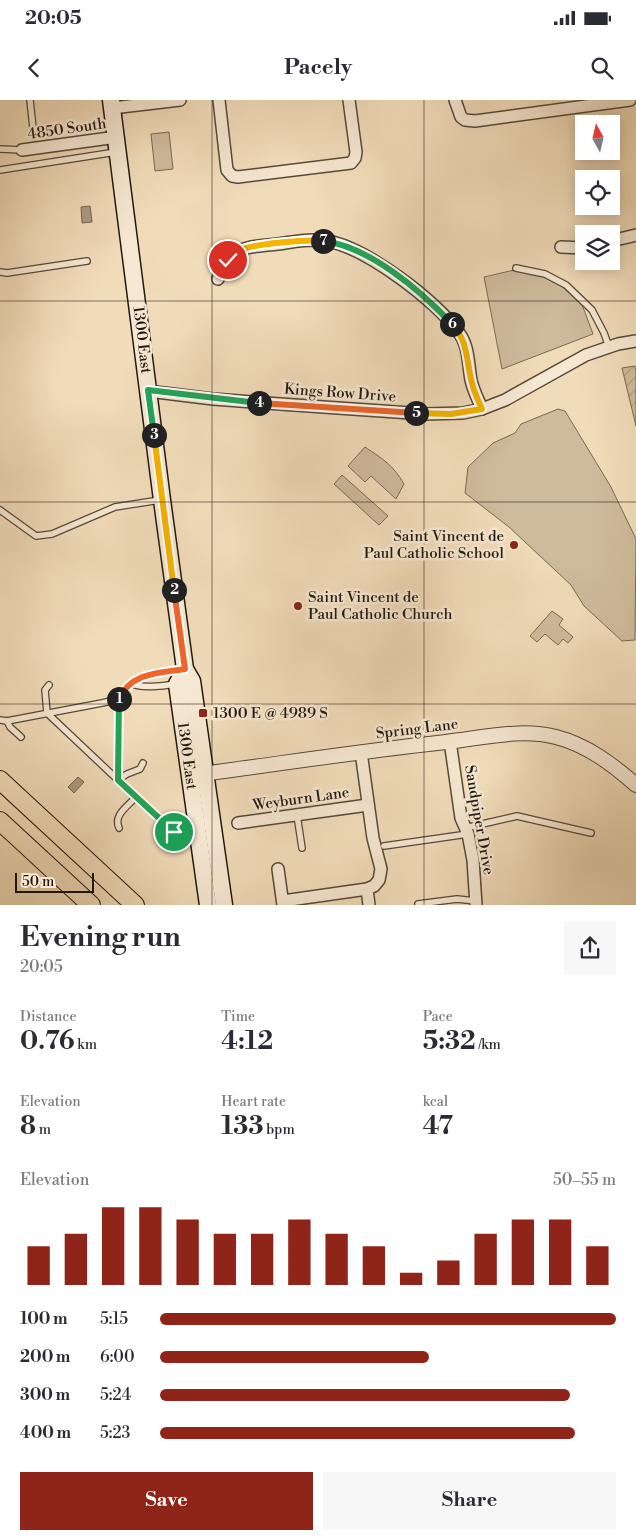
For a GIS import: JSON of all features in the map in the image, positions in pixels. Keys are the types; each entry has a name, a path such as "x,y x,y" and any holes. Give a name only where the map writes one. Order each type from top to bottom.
{"main road":[{"name":"1300 East","path":"112,104 185,669 192,681 197,775 212,905"},
{"path":"177,684 185,669"},
{"name":"1300 East","path":"177,684 197,775"},
{"path":"0,780 135,905"},
{"path":"0,821 91,905"}],"street":[{"path":"112,104 180,100"},
{"path":"219,100 227,170 232,176 238,177 351,163 355,158 356,152 349,100"},
{"path":"455,100 461,118 475,121 587,103 630,100"},
{"name":"4850 South","path":"22,150 118,145"},
{"path":"620,239 636,235"},
{"path":"218,279 232,256 241,249 250,247 320,240 335,243 362,254 414,289 459,332 466,347 472,382 482,409"},
{"path":"561,247 575,248"},
{"name":"Kings Row Drive","path":"148,390 246,402 425,414 463,413 482,409 516,395 576,360 609,347 636,340"},
{"name":"Spring Lane","path":"197,775 450,741 536,734 555,737 579,745 617,769 636,785"},
{"name":"Sandpiper Drive","path":"450,741 461,818 467,831 473,860 476,903"},
{"path":"278,869 283,903 367,889 377,883 381,873 373,838 361,752"},
{"name":"Weyburn Lane","path":"238,822 368,805"},
{"path":"367,889 369,905"}],"lane":[{"path":"30,100 34,137"},
{"path":"0,170 118,145"},
{"path":"0,149 22,150"},
{"path":"0,272 7,273 87,261"},
{"path":"516,268 545,274 566,285 592,310 609,347"},
{"path":"0,510 36,536 52,534 115,508 162,500"},
{"path":"118,780 119,699 123,690 136,678 185,669"},
{"path":"131,683 134,686 153,687 177,684"},
{"path":"49,684 45,690 47,713 174,832"},
{"path":"0,720 102,704 119,699"},
{"path":"7,720 10,727 21,737"},
{"path":"118,780 140,769 143,763"},
{"path":"119,828 116,822 118,817 136,797"},
{"path":"297,815 302,848"},
{"path":"384,846 467,831 517,816 591,833"},
{"path":"418,904 457,899 476,903"}],"shaded area":[{"path":"169,132 173,169 155,171 151,134"},
{"path":"90,206 92,222 82,223 81,207"},
{"path":"514,270 546,276 580,299 593,334 502,369 484,277"},
{"path":"635,366 636,372 636,426 622,368"},
{"path":"558,409 565,411 611,487 636,539 635,640 622,641 584,606 571,585 509,527 465,493 468,467 493,443 515,433 521,424"},
{"path":"365,447 387,463 404,484 396,499 371,476 365,482 348,466"},
{"path":"342,475 388,516 379,525 334,484"},
{"path":"552,611 563,619 559,625 573,637 568,643 563,639 558,645 545,634 537,642 530,636"},
{"path":"78,777 84,782 74,793 68,787"}],"place":[{"name":"Saint Vincent de Paul Catholic School","path":"514,545"},
{"name":"Saint Vincent de Paul Catholic Church","path":"298,606"},
{"name":"1300 E @ 4989 S","path":"203,713"}],"route":[{"path":"174,832 118,780 119,699 123,690 136,678 185,669 148,390 246,402 425,414 463,413 482,409 472,382 466,347 459,332 430,302 380,264 344,246 320,240 305,240 241,249 228,260"}]}
